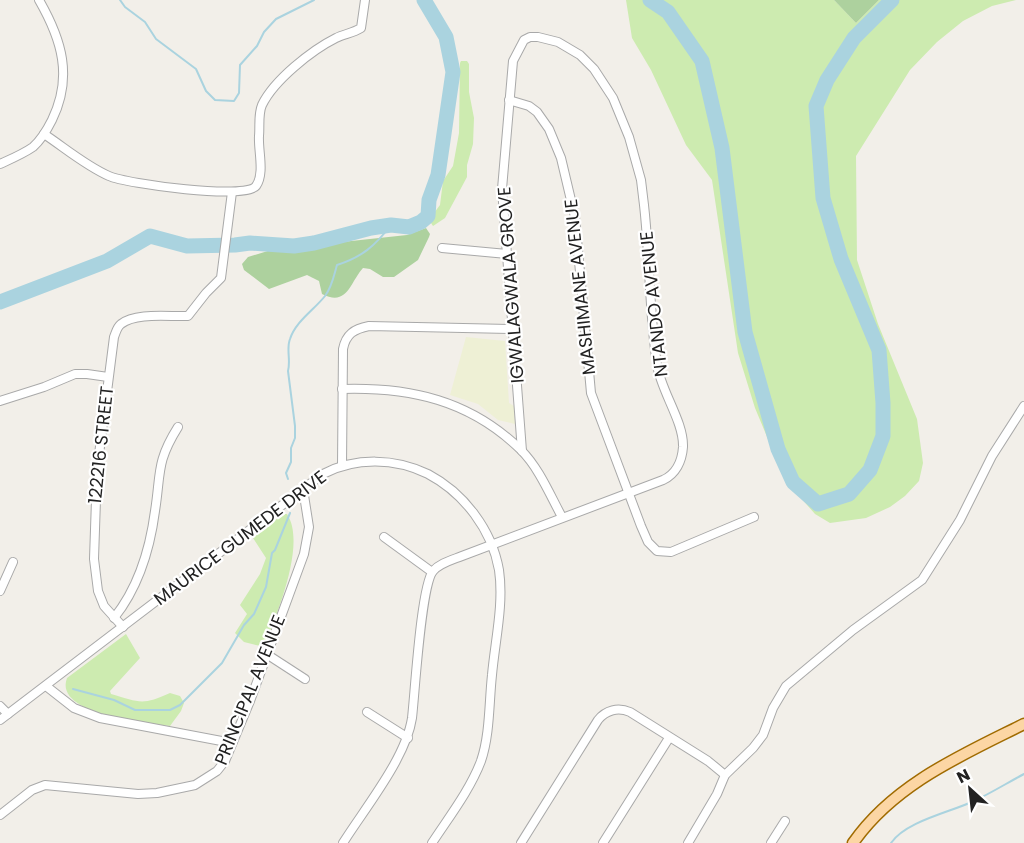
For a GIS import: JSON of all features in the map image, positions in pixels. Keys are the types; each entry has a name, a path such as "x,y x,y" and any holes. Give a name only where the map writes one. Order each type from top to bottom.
{"main road":[{"path":"853,843 873,818 922,777 1024,724"}],"street":[{"path":"0,164 28,150 44,134 63,88 64,69 52,24 39,0"},
{"path":"44,134 111,177 141,185 232,192 249,191 256,186 259,178 260,111 268,96 292,68 309,54 335,39 355,32 362,26 365,0"},
{"name":"NTANDO AVENUE","path":"432,572 447,562 669,477 678,466 683,447 680,429 665,395 657,365 641,180 629,137 613,98 587,60 558,42 530,37 524,40 518,48"},
{"name":"IGWALAGWALA GROVE","path":"518,48 513,61 502,189 522,451"},
{"name":"MASHIMANE AVENUE","path":"509,100 529,106 541,118 549,129 566,174 575,217 591,393 627,494 646,539 654,549 671,552 754,517"},
{"name":"122216 STREET","path":"123,627 104,606 98,591 94,559 97,470 114,337 121,324 131,320 153,316 188,316 219,281 222,274 232,192"},
{"path":"442,248 507,254"},
{"path":"342,466 342,389 344,341 347,336 356,329 369,326 513,329"},
{"path":"0,401 75,374 108,377"},
{"path":"342,389 376,389 424,395 478,418 522,451 536,470 562,517"},
{"path":"688,843 717,794 724,776 759,742 777,700 786,687 853,630 922,580 960,520 992,456 1024,406"},
{"path":"114,618 132,592 145,556 156,510 160,462 178,427"},
{"name":"MAURICE GUMEDE DRIVE","path":"0,720 323,474 359,462 391,462 405,465 447,485 460,496 480,523 491,545 499,571 500,589 485,744 476,772 432,843"},
{"name":"PRINCIPAL AVENUE","path":"0,815 32,790 45,785 138,794 157,793 183,789 202,782 217,771 225,761 267,655 308,539 303,489"},
{"path":"343,843 396,761 408,738 417,683 425,592 432,572 384,537"},
{"path":"0,591 13,562"},
{"path":"267,655 305,679"},
{"path":"46,686 74,708 100,718 232,743"},
{"path":"0,706 8,714"},
{"path":"520,843 602,715 608,712 624,710 708,761 724,776"},
{"path":"367,712 408,738"},
{"path":"603,843 669,738"},
{"path":"771,843 785,821"}],"green space":[{"path":"626,0 834,0 856,23 879,0 1016,0 992,6 963,21 937,42 910,70 856,156 857,260 878,324 917,419 923,463 919,481 905,496 890,507 866,518 830,523 815,514 785,480 755,408 738,353 712,180 686,145 651,70 632,38"},
{"path":"834,0 879,0 856,23"},
{"path":"461,61 467,61 469,64 469,92 474,118 473,144 467,165 467,177 445,218 433,226 431,223 440,205 443,181 453,166 459,133"},
{"path":"426,228 430,234 418,260 394,277 383,277 370,269 363,268 347,291 338,297 322,294 319,281 307,275 269,289 244,270 242,264 248,257 271,250 316,249 342,242 407,235"},
{"path":"466,337 505,341 509,403 514,406 515,424 498,420 478,404 450,395"},
{"path":"283,514 287,514 292,527 294,543 292,561 282,599 264,647 244,642 235,633 247,614 240,605 260,574 266,558 253,538"},
{"path":"126,634 140,658 110,691 111,694 140,701 153,700 170,693 180,696 184,703 170,726 105,715 74,701 67,691 67,678"}],"waterway":[{"path":"120,0 125,7 145,22 156,39 196,69 206,91 215,100 234,101 239,93 240,65 257,46 264,32 276,19 314,0"},
{"path":"0,302 107,261 150,236 187,246 250,243 294,246 371,228 391,225 409,227 421,222 428,216 429,200 438,175 453,72 446,37 424,0"},
{"path":"650,0 668,12 702,61 722,148 745,332 778,449 793,482 818,504 849,494 870,470 883,436 883,403 879,350 841,259 823,198 816,106 827,80 854,38 892,0"},
{"path":"288,479 286,473 291,462 291,448 295,438 288,371 290,339 301,321 327,292 337,265 367,250 391,225"},
{"path":"73,689 114,700 135,710 170,710 180,705 222,663 244,625 254,614 266,587 272,553 290,513"},
{"path":"891,843 898,835 918,823 974,801 1024,774"}]}
